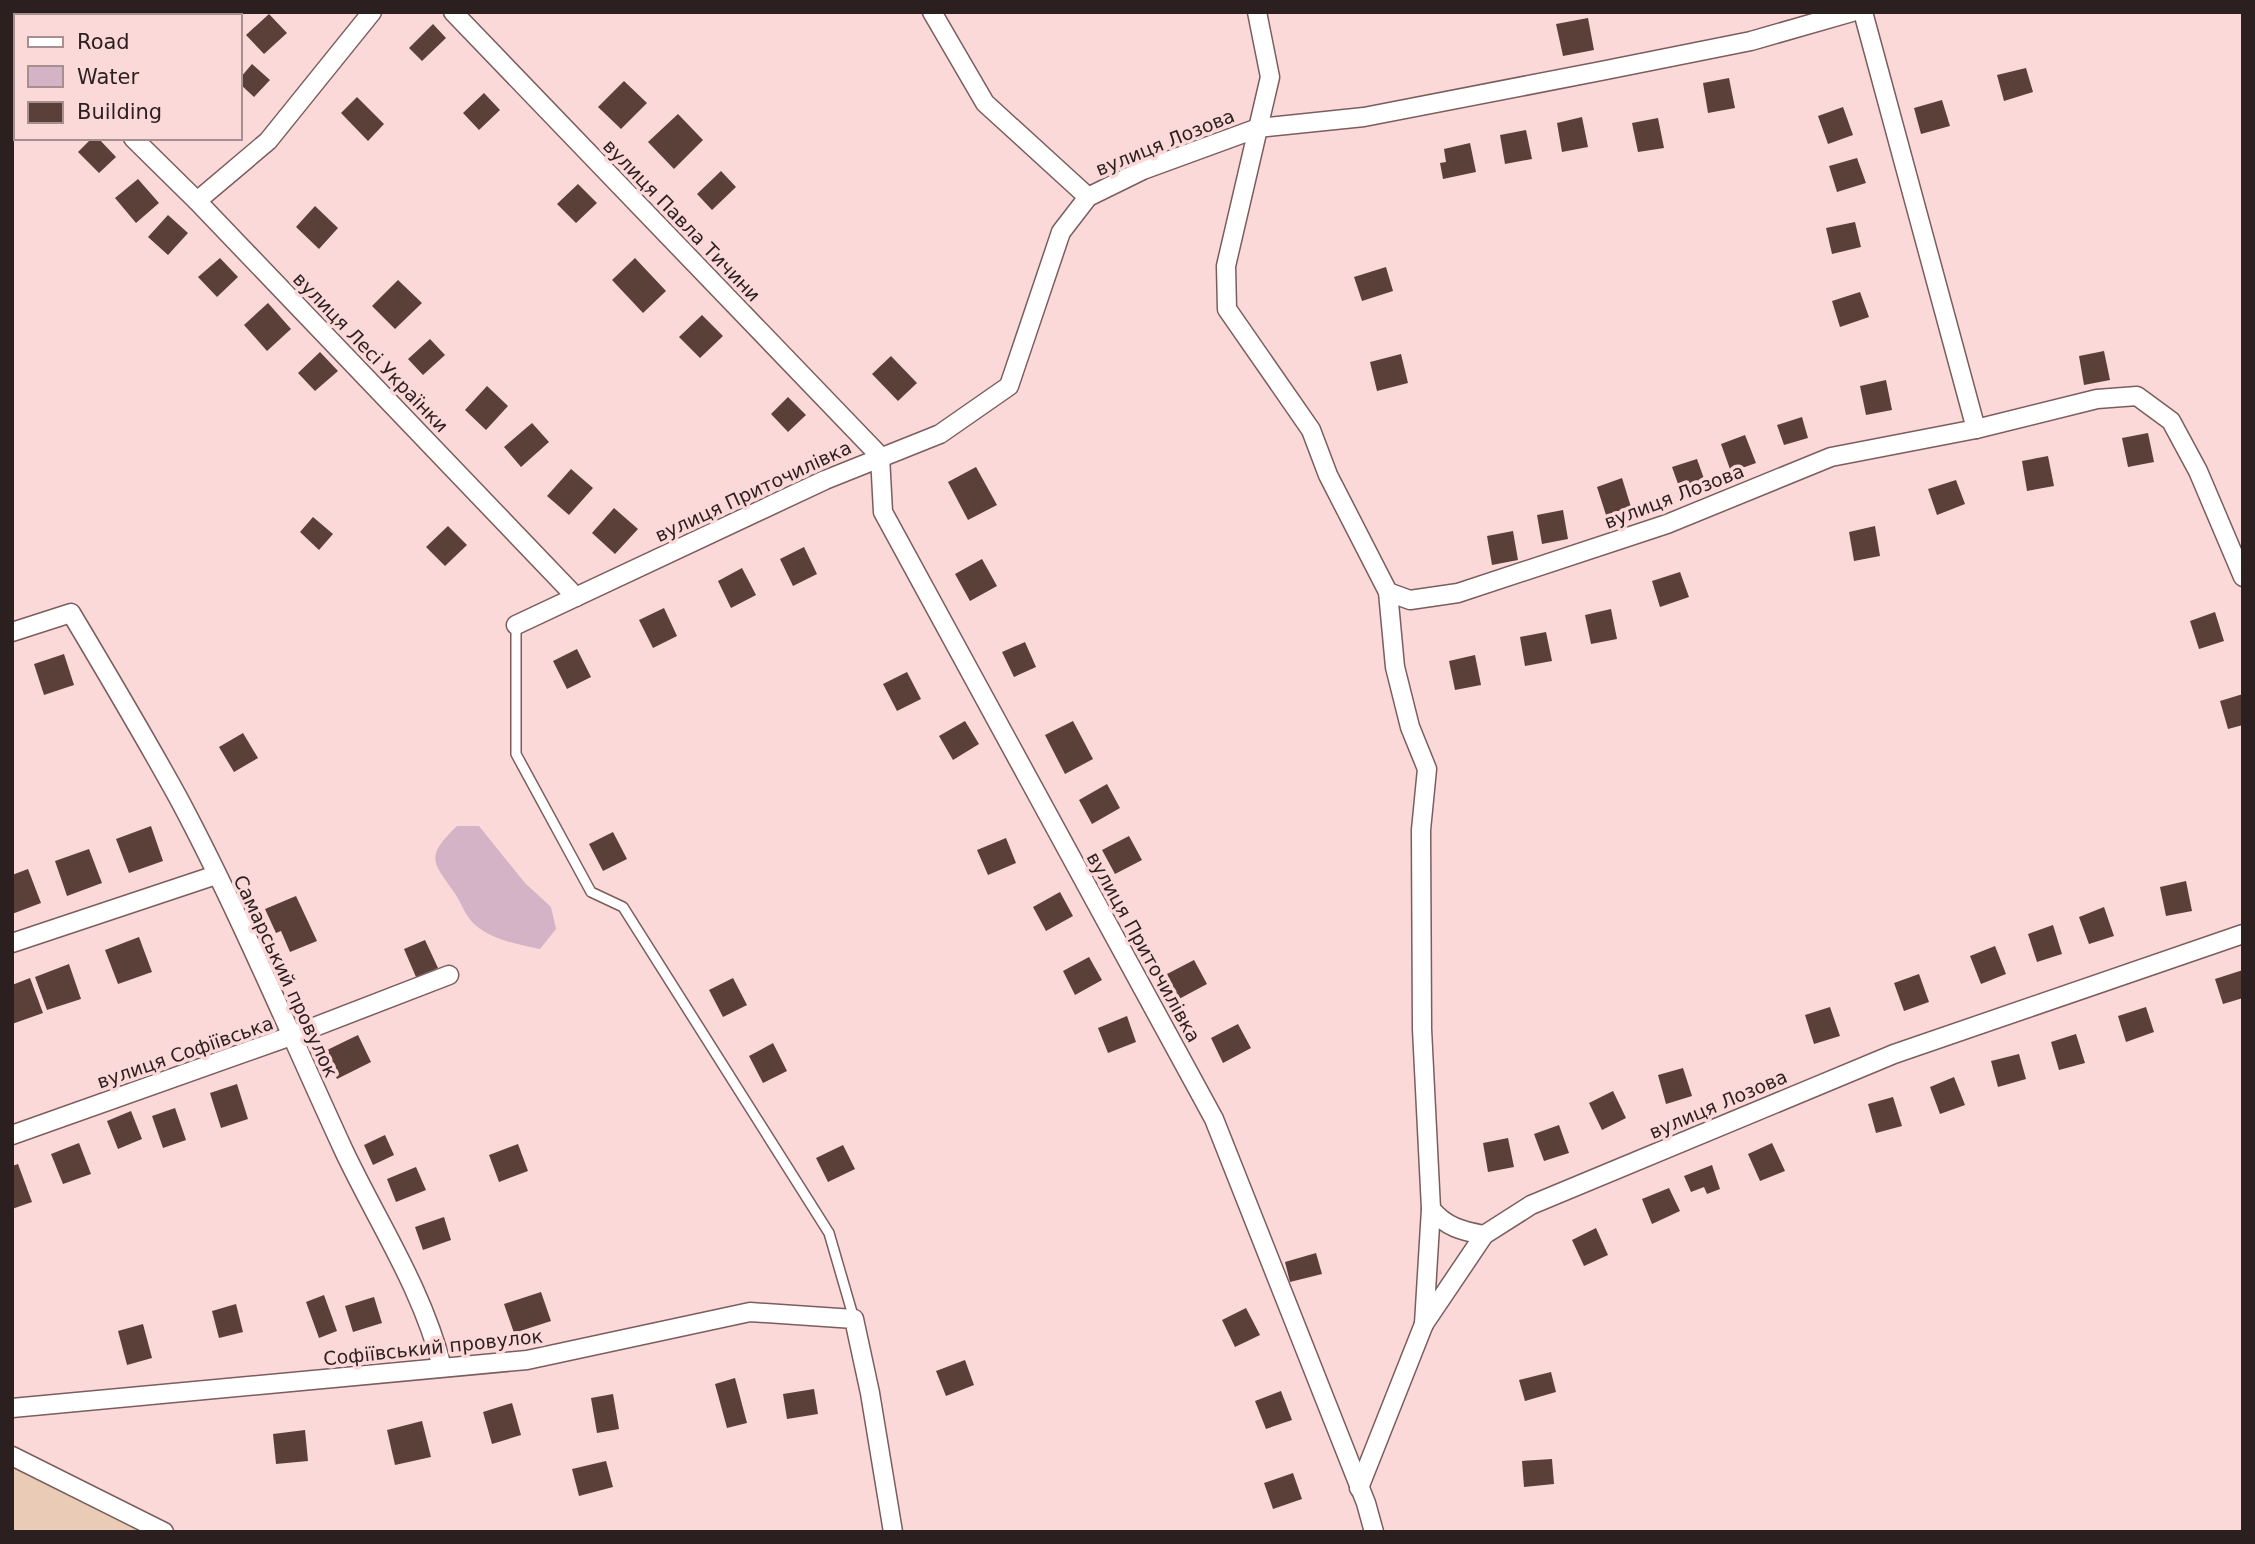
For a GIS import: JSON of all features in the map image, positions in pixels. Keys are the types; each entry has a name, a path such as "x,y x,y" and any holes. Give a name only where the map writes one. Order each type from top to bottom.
{"street":[{"path":"197,201 268,141 372,12"},
{"name":"вулиця Павла Тичини","path":"453,12 880,456"},
{"path":"880,456 940,434 1009,386 1060,232 1088,197 985,103 932,12"},
{"name":"вулиця Лозова","path":"1257,12 1270,77 1258,128"},
{"name":"вулиця Лозова","path":"1088,197 1143,170 1258,128 1364,117 1601,71 1751,41 1852,12"},
{"path":"1863,12 1976,429"},
{"path":"1258,128 1226,266 1227,309 1262,365 1290,398 1311,430 1328,475 1388,592 1395,667 1410,727 1427,769 1421,830 1422,1029 1431,1209 1424,1324"},
{"name":"вулиця Лесі Українки","path":"135,140 197,201 576,597"},
{"name":"вулиця Лозова","path":"1388,592 1410,600 1458,593 1667,524 1831,457 1976,429 2097,399 2137,396 2171,421 2198,471 2243,577"},
{"name":"вулиця Приточилівка","path":"516,625 880,456 883,512 1214,1119 1374,1532"},
{"name":"Самарський провулок","path":"12,632 71,613 180,802 216,875 359,1184 396,1246 432,1329 442,1367"},
{"path":"12,943 216,875"},
{"name":"вулиця Лозова","path":"1359,1488 1424,1324 1484,1235 1531,1205 1894,1054 2243,933"},
{"name":"вулиця Софіївська","path":"12,1135 291,1036 449,975"},
{"path":"1431,1209 1441,1221 1458,1230 1484,1235"},
{"name":"Софіївський провулок","path":"12,1408 217,1387 278,1386 527,1360 734,1314 769,1313 854,1319"},
{"path":"854,1319 873,1405 893,1532"},
{"path":"12,1455 164,1532"}],"lane":[{"name":"вулиця Приточилівка","path":"516,625 516,754 591,892 624,907 830,1233 854,1319"}],"shaded area":[{"path":"12,1457 159,1532 12,1532"}],"water":[{"path":"457,826 479,826 525,883 551,907 556,929 540,949 496,937 480,929 468,917 436,860 439,846"}],"building":[{"path":"269,14 287,33 264,54 246,35"},
{"path":"1588,18 1594,50 1563,56 1556,24"},
{"path":"433,24 446,38 422,61 409,48"},
{"path":"252,64 270,80 254,97 242,86 242,76"},
{"path":"2026,68 2033,92 2004,101 1997,75"},
{"path":"1729,78 1735,108 1708,113 1703,83"},
{"path":"624,81 647,103 621,129 598,107"},
{"path":"484,93 500,110 479,130 463,113"},
{"path":"357,97 384,124 368,141 341,113"},
{"path":"1942,100 1950,126 1921,134 1914,108"},
{"path":"1843,107 1853,135 1828,144 1818,116"},
{"path":"678,114 703,140 674,169 648,142"},
{"path":"1582,117 1588,147 1562,152 1557,123"},
{"path":"1658,118 1664,148 1638,152 1632,123"},
{"path":"1526,130 1532,159 1505,164 1500,135"},
{"path":"90,140 100,140 116,157 99,173 78,152"},
{"path":"1470,143 1476,172 1443,179 1440,163 1446,162 1444,149"},
{"path":"1857,158 1866,183 1837,192 1829,166"},
{"path":"721,171 736,187 712,210 697,194"},
{"path":"138,179 159,203 136,223 115,198"},
{"path":"578,184 597,203 576,223 557,204"},
{"path":"315,206 338,228 319,249 296,227"},
{"path":"168,215 188,233 168,255 148,237"},
{"path":"1855,222 1861,247 1832,254 1826,228"},
{"path":"220,258 238,277 217,297 198,277"},
{"path":"635,258 666,291 643,313 612,280"},
{"path":"1386,267 1393,291 1362,301 1354,277"},
{"path":"398,280 422,303 395,329 372,306"},
{"path":"1860,292 1869,317 1840,327 1832,301"},
{"path":"268,303 291,329 267,351 244,325"},
{"path":"702,315 723,336 700,358 679,337"},
{"path":"430,339 445,355 423,375 408,359"},
{"path":"2104,351 2110,380 2084,385 2079,356"},
{"path":"320,352 338,371 315,391 298,373"},
{"path":"1401,354 1408,383 1377,391 1370,362"},
{"path":"891,356 917,383 898,401 872,374"},
{"path":"1886,380 1892,410 1866,415 1860,386"},
{"path":"487,386 508,406 486,430 465,410"},
{"path":"788,397 806,415 788,432 771,414"},
{"path":"1802,417 1808,438 1784,445 1777,425"},
{"path":"532,423 549,442 521,467 504,447"},
{"path":"2148,433 2154,462 2128,467 2122,438"},
{"path":"1745,435 1756,463 1731,472 1721,444"},
{"path":"2048,456 2054,486 2027,491 2022,461"},
{"path":"1697,459 1707,487 1682,495 1672,467"},
{"path":"976,467 997,505 968,520 948,482"},
{"path":"571,469 593,488 569,515 547,496"},
{"path":"1622,478 1631,507 1606,515 1597,487"},
{"path":"1956,480 1965,504 1937,515 1928,489"},
{"path":"614,508 638,529 615,554 592,533"},
{"path":"1563,510 1568,539 1542,544 1537,515"},
{"path":"313,517 333,534 319,550 300,532"},
{"path":"448,526 467,545 445,566 426,547"},
{"path":"1875,526 1880,556 1854,561 1849,532"},
{"path":"1513,531 1518,560 1492,565 1487,536"},
{"path":"804,547 817,574 793,586 780,559"},
{"path":"982,559 997,586 970,601 955,574"},
{"path":"742,568 756,595 731,608 718,581"},
{"path":"1680,572 1689,597 1660,607 1652,581"},
{"path":"664,608 677,636 653,648 639,620"},
{"path":"1611,609 1617,639 1591,644 1585,615"},
{"path":"2215,612 2224,641 2199,649 2190,621"},
{"path":"1546,632 1552,661 1525,666 1520,637"},
{"path":"1025,642 1036,667 1014,677 1002,652"},
{"path":"577,649 591,677 567,689 553,661"},
{"path":"64,654 74,685 44,695 34,664"},
{"path":"1475,655 1481,685 1455,690 1449,661"},
{"path":"907,672 921,699 897,711 883,684"},
{"path":"2243,694 2243,725 2228,729 2220,701"},
{"path":"965,721 979,744 953,760 939,736"},
{"path":"1073,721 1093,759 1065,774 1045,735"},
{"path":"243,733 258,758 234,772 219,747"},
{"path":"1107,784 1120,808 1092,824 1079,800"},
{"path":"151,826 163,861 129,873 116,839"},
{"path":"613,832 627,859 603,871 589,844"},
{"path":"1129,836 1142,860 1115,874 1102,850"},
{"path":"1006,838 1016,863 988,875 977,850"},
{"path":"89,849 102,883 67,896 55,861"},
{"path":"28,869 41,903 12,914 12,875"},
{"path":"2186,881 2192,911 2166,916 2160,887"},
{"path":"1060,892 1073,916 1046,931 1033,907"},
{"path":"296,896 317,941 290,952 281,931 276,933 265,909"},
{"path":"2104,907 2114,936 2089,944 2079,917"},
{"path":"2053,925 2062,954 2037,962 2028,934"},
{"path":"139,937 152,972 118,984 105,950"},
{"path":"425,940 438,968 416,977 404,949"},
{"path":"1995,946 2006,974 1981,984 1970,956"},
{"path":"1089,957 1102,980 1075,995 1063,971"},
{"path":"1194,960 1207,984 1179,999 1167,974"},
{"path":"69,964 81,999 47,1010 35,977"},
{"path":"2243,970 2243,998 2223,1004 2215,979"},
{"path":"1919,974 1929,1002 1904,1011 1894,983"},
{"path":"30,978 43,1013 12,1024 12,985"},
{"path":"733,978 747,1005 723,1017 709,990"},
{"path":"1830,1007 1840,1036 1814,1044 1805,1015"},
{"path":"2146,1007 2154,1032 2126,1042 2118,1016"},
{"path":"1127,1016 1136,1042 1108,1053 1098,1028"},
{"path":"1238,1024 1251,1048 1223,1063 1211,1038"},
{"path":"2076,1034 2085,1063 2059,1070 2051,1042"},
{"path":"358,1035 371,1062 337,1079 323,1052"},
{"path":"773,1043 787,1071 763,1083 749,1056"},
{"path":"2019,1054 2026,1079 1998,1087 1991,1061"},
{"path":"1683,1068 1692,1096 1666,1104 1658,1075"},
{"path":"1954,1077 1965,1105 1940,1114 1930,1087"},
{"path":"237,1084 248,1119 221,1128 210,1093"},
{"path":"1613,1091 1626,1118 1602,1130 1589,1103"},
{"path":"1893,1097 1902,1126 1876,1133 1868,1104"},
{"path":"175,1108 186,1140 163,1148 152,1116"},
{"path":"131,1111 142,1139 118,1149 107,1121"},
{"path":"1559,1125 1569,1153 1544,1161 1534,1134"},
{"path":"385,1135 394,1155 373,1165 364,1145"},
{"path":"1508,1138 1514,1167 1488,1172 1483,1143"},
{"path":"79,1143 91,1174 63,1184 51,1154"},
{"path":"1772,1143 1785,1171 1760,1181 1748,1154"},
{"path":"518,1144 528,1171 499,1182 489,1155"},
{"path":"843,1145 855,1169 828,1182 816,1158"},
{"path":"18,1164 32,1202 12,1209 12,1166"},
{"path":"1712,1165 1720,1189 1707,1194 1704,1187 1691,1192 1684,1176"},
{"path":"416,1167 426,1190 396,1202 387,1179"},
{"path":"1669,1188 1680,1211 1652,1224 1642,1199"},
{"path":"444,1217 451,1240 423,1250 415,1227"},
{"path":"1596,1228 1608,1255 1584,1266 1572,1240"},
{"path":"1316,1253 1322,1274 1290,1282 1285,1262"},
{"path":"541,1292 551,1321 514,1333 504,1304"},
{"path":"324,1295 337,1331 319,1338 306,1302"},
{"path":"374,1297 382,1323 353,1332 345,1306"},
{"path":"236,1304 243,1332 219,1338 212,1311"},
{"path":"1246,1308 1260,1335 1235,1347 1222,1320"},
{"path":"143,1324 152,1358 127,1365 118,1331"},
{"path":"965,1360 974,1385 946,1396 936,1371"},
{"path":"1551,1372 1556,1392 1525,1401 1519,1380"},
{"path":"735,1378 747,1423 727,1428 715,1384"},
{"path":"814,1389 818,1414 787,1419 783,1394"},
{"path":"1281,1391 1292,1420 1266,1429 1255,1401"},
{"path":"613,1394 619,1429 597,1433 591,1398"},
{"path":"512,1403 521,1435 492,1444 483,1412"},
{"path":"422,1421 431,1457 395,1465 387,1430"},
{"path":"305,1430 308,1461 276,1464 273,1434"},
{"path":"1552,1459 1554,1484 1524,1487 1522,1461"},
{"path":"606,1461 613,1487 579,1496 572,1469"},
{"path":"1293,1473 1302,1499 1273,1509 1264,1483"}]}
